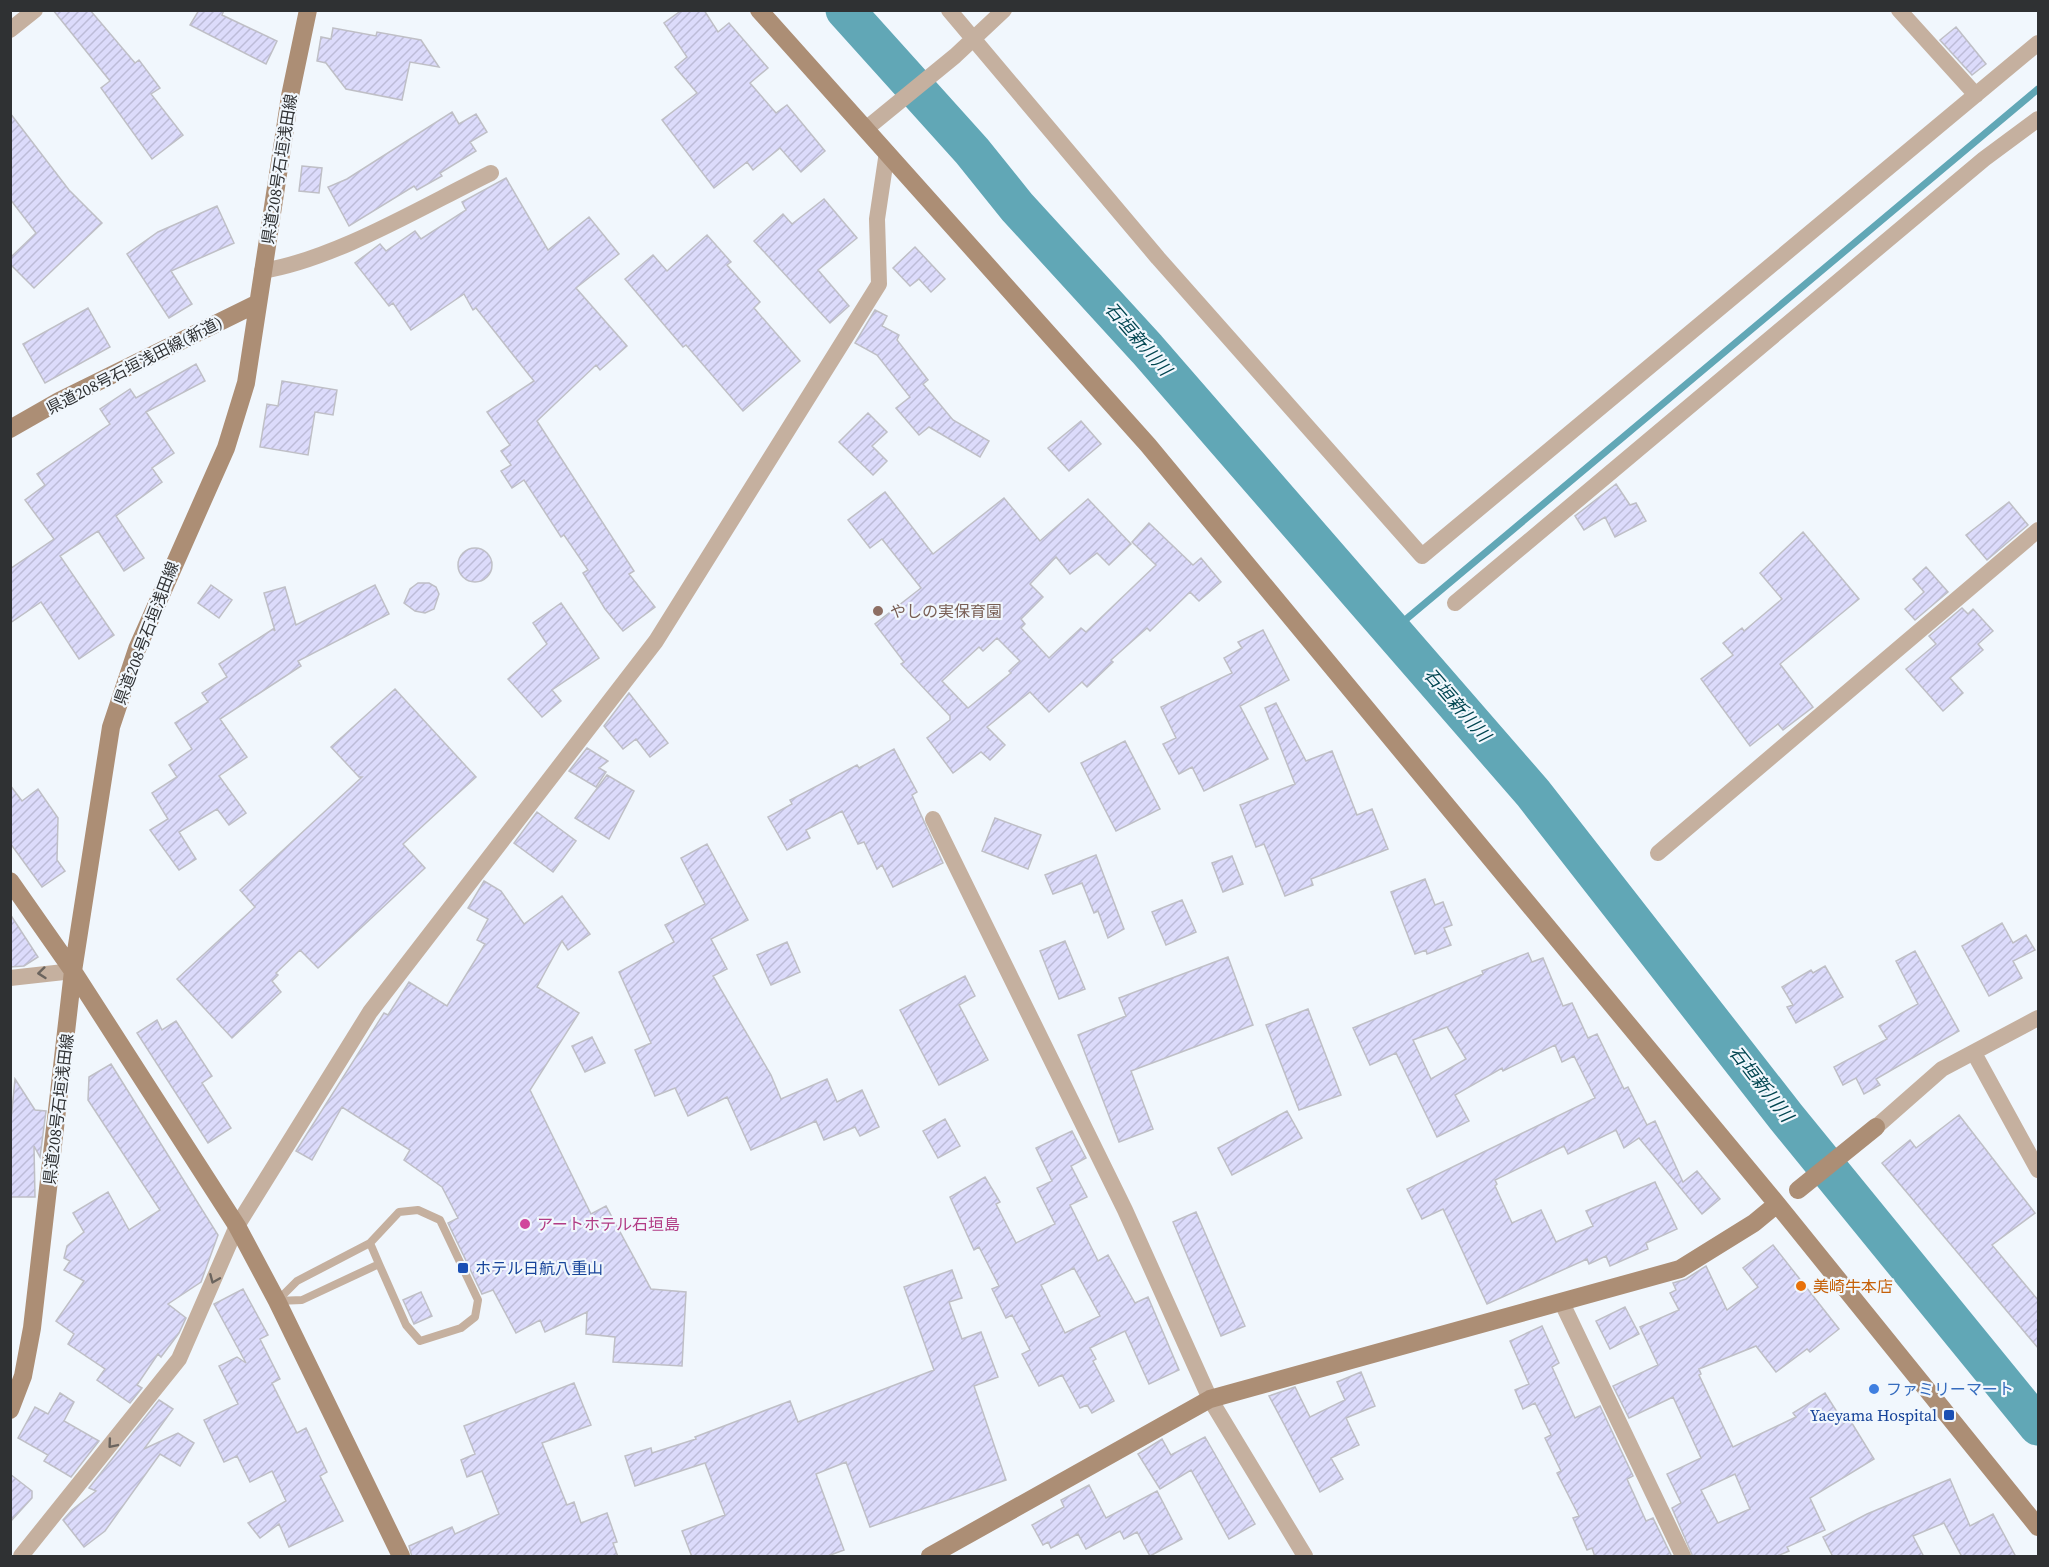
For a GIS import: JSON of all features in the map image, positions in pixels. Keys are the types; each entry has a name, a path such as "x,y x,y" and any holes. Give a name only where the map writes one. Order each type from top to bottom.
{"street":[{"path":"10,30 35,10"},
{"name":"県道208号石垣浅田線","path":"10,1410 23,1376 32,1328 73,971 111,727 136,649 225,448 246,383 290,96 308,10"},
{"path":"759,10 867,128 1148,445 1777,1204 2038,1527"},
{"path":"949,10 1158,258 1422,556 2038,44"},
{"path":"867,128 955,56 1004,10"},
{"path":"1899,10 1976,95"},
{"path":"1455,603 1984,159 2038,119"},
{"path":"21,1557 179,1359 237,1226 370,1012 656,641 879,284 877,219 888,152"},
{"path":"262,271 291,266 338,248 491,173"},
{"name":"県道208号石垣浅田線(新道)","path":"10,429 59,400 258,303"},
{"path":"1658,853 2038,530"},
{"path":"933,819 1125,1210 1210,1399 1305,1557"},
{"path":"10,881 73,971 237,1226 277,1301 401,1557"},
{"path":"10,978 73,971"},
{"path":"930,1557 1210,1399 1680,1269 1754,1223 1798,1190 1876,1127 1942,1069 2038,1018"},
{"path":"1974,1053 2038,1170"},
{"path":"1562,1303 1683,1557"}],"lane":[{"path":"277,1301 297,1281 370,1243 399,1212 418,1210 440,1220 478,1300 475,1317 461,1328 420,1341 406,1325 370,1243"},
{"path":"277,1301 302,1300 379,1264"}],"building":[{"path":"53,10 90,10 135,63 139,60 160,88 151,94 183,135 152,159 101,88 110,81"},
{"path":"199,10 224,10 222,15 277,41 266,64 190,25"},
{"path":"682,10 704,10 718,32 729,23 768,68 750,83 776,113 787,105 825,151 801,172 780,148 753,170 747,162 714,188 662,120 697,93 675,67 687,57 664,23"},
{"path":"1956,27 1986,64 1972,75 1940,40"},
{"path":"333,28 376,36 377,32 421,40 439,67 410,62 402,100 346,89 326,63 317,61 321,37 331,39"},
{"path":"452,112 459,124 476,114 487,132 470,142 476,151 440,173 442,176 417,190 414,186 349,226 328,187 347,179"},
{"path":"10,113 69,190 102,223 34,288 10,264 10,258 36,233 10,199"},
{"path":"302,166 322,168 319,193 299,191"},
{"path":"506,178 548,250 589,217 619,254 576,288 627,346 600,370 596,365 537,421 634,571 629,574 655,607 623,631 605,609 583,573 588,570 564,535 561,537 524,480 512,488 501,471 511,465 501,451 510,445 487,412 534,381 476,308 473,310 464,294 411,330 393,303 389,306 355,263 380,244 386,251 415,231 421,239 466,210 462,202"},
{"path":"824,199 857,238 818,270 849,306 830,323 754,241 783,214 792,224"},
{"path":"217,206 234,243 171,271 192,304 169,318 127,254 158,232"},
{"path":"707,235 731,262 727,265 760,302 754,308 800,361 743,411 686,345 683,347 625,279 653,255 667,271"},
{"path":"915,247 945,279 931,292 919,279 910,286 893,268"},
{"path":"88,308 110,347 45,383 23,344"},
{"path":"875,310 887,316 882,326 899,335 897,340 928,380 923,384 953,420 989,441 980,457 929,427 919,435 896,408 910,397 877,355 855,343"},
{"path":"196,364 205,381 146,412 174,453 152,468 162,482 116,516 144,558 124,571 98,531 60,556 114,635 79,659 41,602 10,623 10,569 54,539 25,500 45,485 37,474 110,424 100,409 130,389 136,398"},
{"path":"282,381 337,390 333,415 315,412 308,455 260,447 267,404 278,406"},
{"path":"868,413 887,432 872,446 887,461 873,475 839,442"},
{"path":"1081,421 1101,444 1069,471 1048,448"},
{"path":"1616,484 1630,505 1636,503 1646,521 1615,537 1605,517 1584,530 1575,516"},
{"path":"885,492 933,554 1004,498 1040,541 1088,499 1131,544 1109,565 1097,553 1070,574 1056,557 1030,584 1043,597 1021,619 1025,624 1021,628 1049,658 1081,628 1086,632 1156,565 1132,542 1149,523 1193,565 1201,558 1221,582 1199,601 1190,592 1150,631 1147,628 1111,660 1113,662 1087,687 1082,682 1049,712 1030,692 987,727 1005,745 990,760 981,752 953,773 927,738 950,720 950,716 901,664 904,662 875,624 921,588 882,539 870,548 848,520","holes":["997,638 1020,661 1009,671 1011,673 968,708 942,681 979,647 983,651"]},
{"path":"2009,502 2028,525 1987,560 1966,535"},
{"path":"1803,532 1859,599 1780,664 1813,707 1783,730 1778,724 1750,746 1701,679 1733,655 1723,643 1742,628 1744,631 1782,599 1760,573"},
{"path":"475,548 487,553 492,565 487,577 475,582 463,577 458,565 463,553"},
{"path":"1926,567 1948,592 1915,620 1905,609 1924,592 1913,579"},
{"path":"418,583 429,583 436,587 439,594 434,609 425,613 415,611 404,603 410,589"},
{"path":"211,585 232,600 219,618 198,603"},
{"path":"375,585 389,614 298,661 301,666 220,719 247,757 219,776 246,813 229,825 217,809 179,832 196,859 179,870 150,830 168,819 152,793 177,777 169,765 192,749 175,723 208,702 202,693 227,677 219,664 273,629 275,631 264,593 285,587 296,625"},
{"path":"561,603 599,658 552,690 561,701 542,717 508,679 547,644 533,623"},
{"path":"1962,608 1968,614 1973,609 1993,631 1978,644 1983,650 1950,678 1963,693 1943,711 1906,669 1936,644 1929,636"},
{"path":"1263,630 1289,680 1240,706 1268,759 1204,791 1192,767 1179,774 1163,744 1176,738 1161,707 1232,673 1224,658 1242,648 1238,642"},
{"path":"395,689 476,777 403,844 425,868 318,968 300,950 276,973 278,975 272,981 281,992 232,1038 177,979 255,907 240,890 362,777 359,777 331,747"},
{"path":"629,693 668,743 650,757 636,739 623,749 604,726"},
{"path":"1276,703 1306,761 1332,751 1357,815 1372,809 1388,849 1311,879 1313,885 1285,896 1264,844 1256,847 1240,805 1295,784 1265,708"},
{"path":"1125,741 1160,809 1116,831 1081,763"},
{"path":"587,748 608,761 599,768 606,772 596,787 569,771"},
{"path":"894,749 917,792 912,795 943,863 893,887 882,865 877,869 864,842 858,844 842,811 806,830 810,838 787,850 768,817 792,804 790,800 857,765 859,768"},
{"path":"607,775 634,791 609,839 575,818"},
{"path":"10,785 22,801 38,789 58,818 57,860 65,871 42,887 10,843"},
{"path":"537,812 576,841 553,872 514,843"},
{"path":"995,818 1041,835 1028,869 982,851"},
{"path":"707,844 748,920 711,939 727,969 713,976 771,1075 781,1099 827,1079 837,1102 862,1090 879,1127 860,1136 855,1127 824,1140 816,1121 751,1150 727,1097 688,1116 675,1088 655,1096 635,1050 651,1043 619,972 674,942 665,925 705,904 681,858"},
{"path":"1096,855 1124,929 1108,938 1098,911 1094,913 1082,883 1053,894 1045,875"},
{"path":"1232,856 1243,884 1223,892 1212,863"},
{"path":"1425,879 1435,905 1443,902 1452,925 1444,928 1451,945 1427,954 1426,950 1415,954 1391,892"},
{"path":"484,881 501,891 524,924 562,896 590,934 568,950 562,941 537,987 579,1013 530,1090 591,1214 606,1206 651,1289 686,1292 682,1366 613,1362 615,1337 586,1334 587,1312 545,1332 540,1320 516,1333 493,1290 482,1294 448,1223 458,1218 442,1187 404,1160 410,1150 342,1107 312,1160 296,1151 384,1013 388,1015 409,982 447,1006 485,944 477,940 488,919 468,908"},
{"path":"1182,900 1196,932 1166,945 1152,912"},
{"path":"10,914 38,957 24,966 10,967"},
{"path":"2002,923 2013,943 2026,935 2035,950 2013,961 2022,978 1989,996 1962,946"},
{"path":"1065,941 1085,989 1059,999 1040,951"},
{"path":"787,942 800,972 771,985 757,955"},
{"path":"1915,951 1959,1031 1876,1079 1880,1085 1864,1094 1856,1078 1843,1085 1834,1067 1887,1039 1879,1026 1918,1004 1896,961"},
{"path":"1528,953 1532,962 1543,958 1563,1006 1572,1003 1588,1038 1597,1034 1624,1089 1628,1087 1647,1125 1655,1121 1683,1182 1697,1171 1720,1199 1702,1214 1639,1138 1624,1148 1616,1130 1568,1154 1564,1146 1495,1180 1497,1184 1495,1186 1512,1223 1541,1210 1556,1242 1593,1226 1586,1211 1655,1182 1677,1229 1646,1243 1648,1249 1610,1266 1606,1256 1589,1264 1587,1259 1487,1304 1443,1209 1422,1219 1407,1189 1595,1098 1574,1056 1562,1062 1555,1045 1503,1071 1502,1068 1455,1095 1469,1121 1437,1137 1396,1053 1370,1065 1353,1028 1483,974 1482,971","holes":["1447,1027 1466,1059 1431,1079 1413,1040"]},
{"path":"1228,957 1253,1025 1131,1071 1153,1129 1119,1142 1078,1035 1126,1016 1119,998"},
{"path":"1825,966 1843,997 1796,1023 1787,1007 1793,1005 1782,987 1811,970 1813,973"},
{"path":"965,976 975,996 959,1005 988,1060 939,1085 900,1010"},
{"path":"1308,1009 1341,1095 1299,1110 1266,1025"},
{"path":"157,1020 162,1030 176,1021 212,1076 202,1083 231,1128 208,1143 137,1033"},
{"path":"592,1037 605,1063 585,1072 572,1046"},
{"path":"111,1064 218,1235 201,1282 168,1304 186,1318 179,1333 161,1357 158,1354 137,1385 142,1388 130,1403 97,1380 105,1369 68,1344 74,1334 56,1321 84,1281 64,1270 70,1261 64,1258 67,1246 84,1232 73,1213 108,1192 129,1230 160,1210 88,1100 89,1077"},
{"path":"15,1079 35,1110 46,1111 40,1157 34,1146 35,1197 10,1197 10,1131"},
{"path":"1287,1111 1302,1138 1232,1175 1218,1148"},
{"path":"1959,1115 2035,1213 1992,1245 2038,1300 2038,1348 1882,1163 1910,1140 1916,1148"},
{"path":"945,1119 960,1146 938,1158 923,1131"},
{"path":"1072,1131 1086,1158 1071,1166 1087,1197 1070,1205 1098,1261 1108,1255 1135,1303 1148,1297 1179,1370 1149,1384 1125,1331 1090,1348 1096,1359 1093,1361 1114,1401 1092,1413 1087,1405 1080,1408 1062,1375 1039,1386 1022,1354 1030,1350 1012,1315 1006,1318 992,1289 999,1286 979,1247 974,1250 950,1197 985,1177 1000,1202 996,1204 1016,1243 1055,1224 1037,1188 1052,1181 1036,1148","holes":["1074,1268 1100,1316 1065,1333 1041,1285"]},
{"path":"1196,1212 1245,1326 1221,1336 1173,1222"},
{"path":"1773,1245 1839,1329 1810,1352 1807,1349 1776,1372 1756,1346 1699,1369 1701,1374 1699,1375 1733,1447 1796,1417 1793,1413 1825,1393 1844,1423 1850,1420 1874,1459 1810,1498 1825,1530 1787,1547 1789,1551 1775,1557 1693,1557 1672,1508 1681,1503 1667,1474 1701,1458 1673,1397 1629,1418 1613,1386 1658,1365 1640,1327 1679,1310 1670,1293 1676,1290 1673,1283 1686,1279 1706,1266 1727,1310 1758,1287 1743,1268","holes":["1735,1474 1750,1509 1718,1523 1701,1490"]},
{"path":"952,1270 962,1298 949,1302 962,1339 981,1332 998,1377 974,1386 1006,1480 870,1527 846,1462 816,1474 844,1550 825,1557 692,1557 682,1531 725,1515 705,1463 635,1486 625,1456 651,1448 652,1453 696,1439 695,1437 790,1401 798,1422 934,1370 904,1287"},
{"path":"243,1289 268,1335 260,1339 280,1379 272,1383 297,1433 306,1428 327,1472 320,1476 343,1521 289,1547 279,1524 260,1538 248,1523 286,1501 272,1471 250,1482 237,1456 224,1462 204,1420 238,1404 219,1366 237,1357 246,1363 214,1304"},
{"path":"421,1292 432,1316 414,1324 403,1300"},
{"path":"1625,1307 1639,1334 1610,1349 1596,1321"},
{"path":"1542,1326 1559,1363 1552,1367 1575,1418 1600,1406 1633,1476 1627,1479 1646,1521 1653,1518 1672,1557 1595,1557 1592,1548 1587,1550 1573,1518 1579,1516 1557,1473 1561,1471 1545,1438 1551,1435 1535,1403 1523,1409 1515,1390 1529,1384 1510,1341"},
{"path":"1361,1372 1375,1406 1346,1418 1359,1445 1331,1458 1343,1479 1320,1492 1269,1396 1295,1387 1310,1417 1345,1400 1337,1382"},
{"path":"574,1383 591,1425 542,1443 567,1505 574,1502 581,1523 607,1513 617,1542 613,1543 618,1557 412,1557 409,1546 452,1527 455,1534 499,1514 482,1471 467,1477 461,1460 475,1454 464,1426"},
{"path":"60,1393 74,1402 64,1421 99,1441 71,1477 44,1461 48,1455 18,1438 35,1407 48,1414"},
{"path":"159,1400 173,1409 144,1449 178,1433 194,1443 180,1466 160,1454 105,1531 84,1547 63,1520 96,1491 89,1488"},
{"path":"1205,1437 1255,1524 1229,1539 1191,1470 1160,1489 1138,1454 1162,1439 1171,1455"},
{"path":"10,1474 32,1491 32,1498 10,1522"},
{"path":"1950,1479 1970,1526 1993,1514 2016,1557 1962,1557 1944,1523 1913,1536 1924,1557 1833,1557 1823,1537 1867,1514"},
{"path":"1089,1485 1106,1518 1157,1491 1182,1539 1150,1556 1137,1532 1124,1539 1120,1531 1086,1549 1078,1534 1051,1548 1048,1542 1043,1545 1032,1525 1064,1507 1061,1500"}],"waterway":[{"name":"石垣新川川","path":"845,10 972,151 1017,207 1147,349 1533,793 1786,1117 2038,1426"},
{"path":"1392,631 2038,89"}],"place":[{"name":"やしの実保育園","path":"878,611"},
{"name":"アートホテル石垣島","path":"525,1224"},
{"name":"ホテル日航八重山","path":"463,1268"},
{"name":"美崎牛本店","path":"1801,1286"},
{"name":"ファミリーマート","path":"1874,1389"},
{"name":"Yaeyama Hospital","path":"1949,1415"}]}
